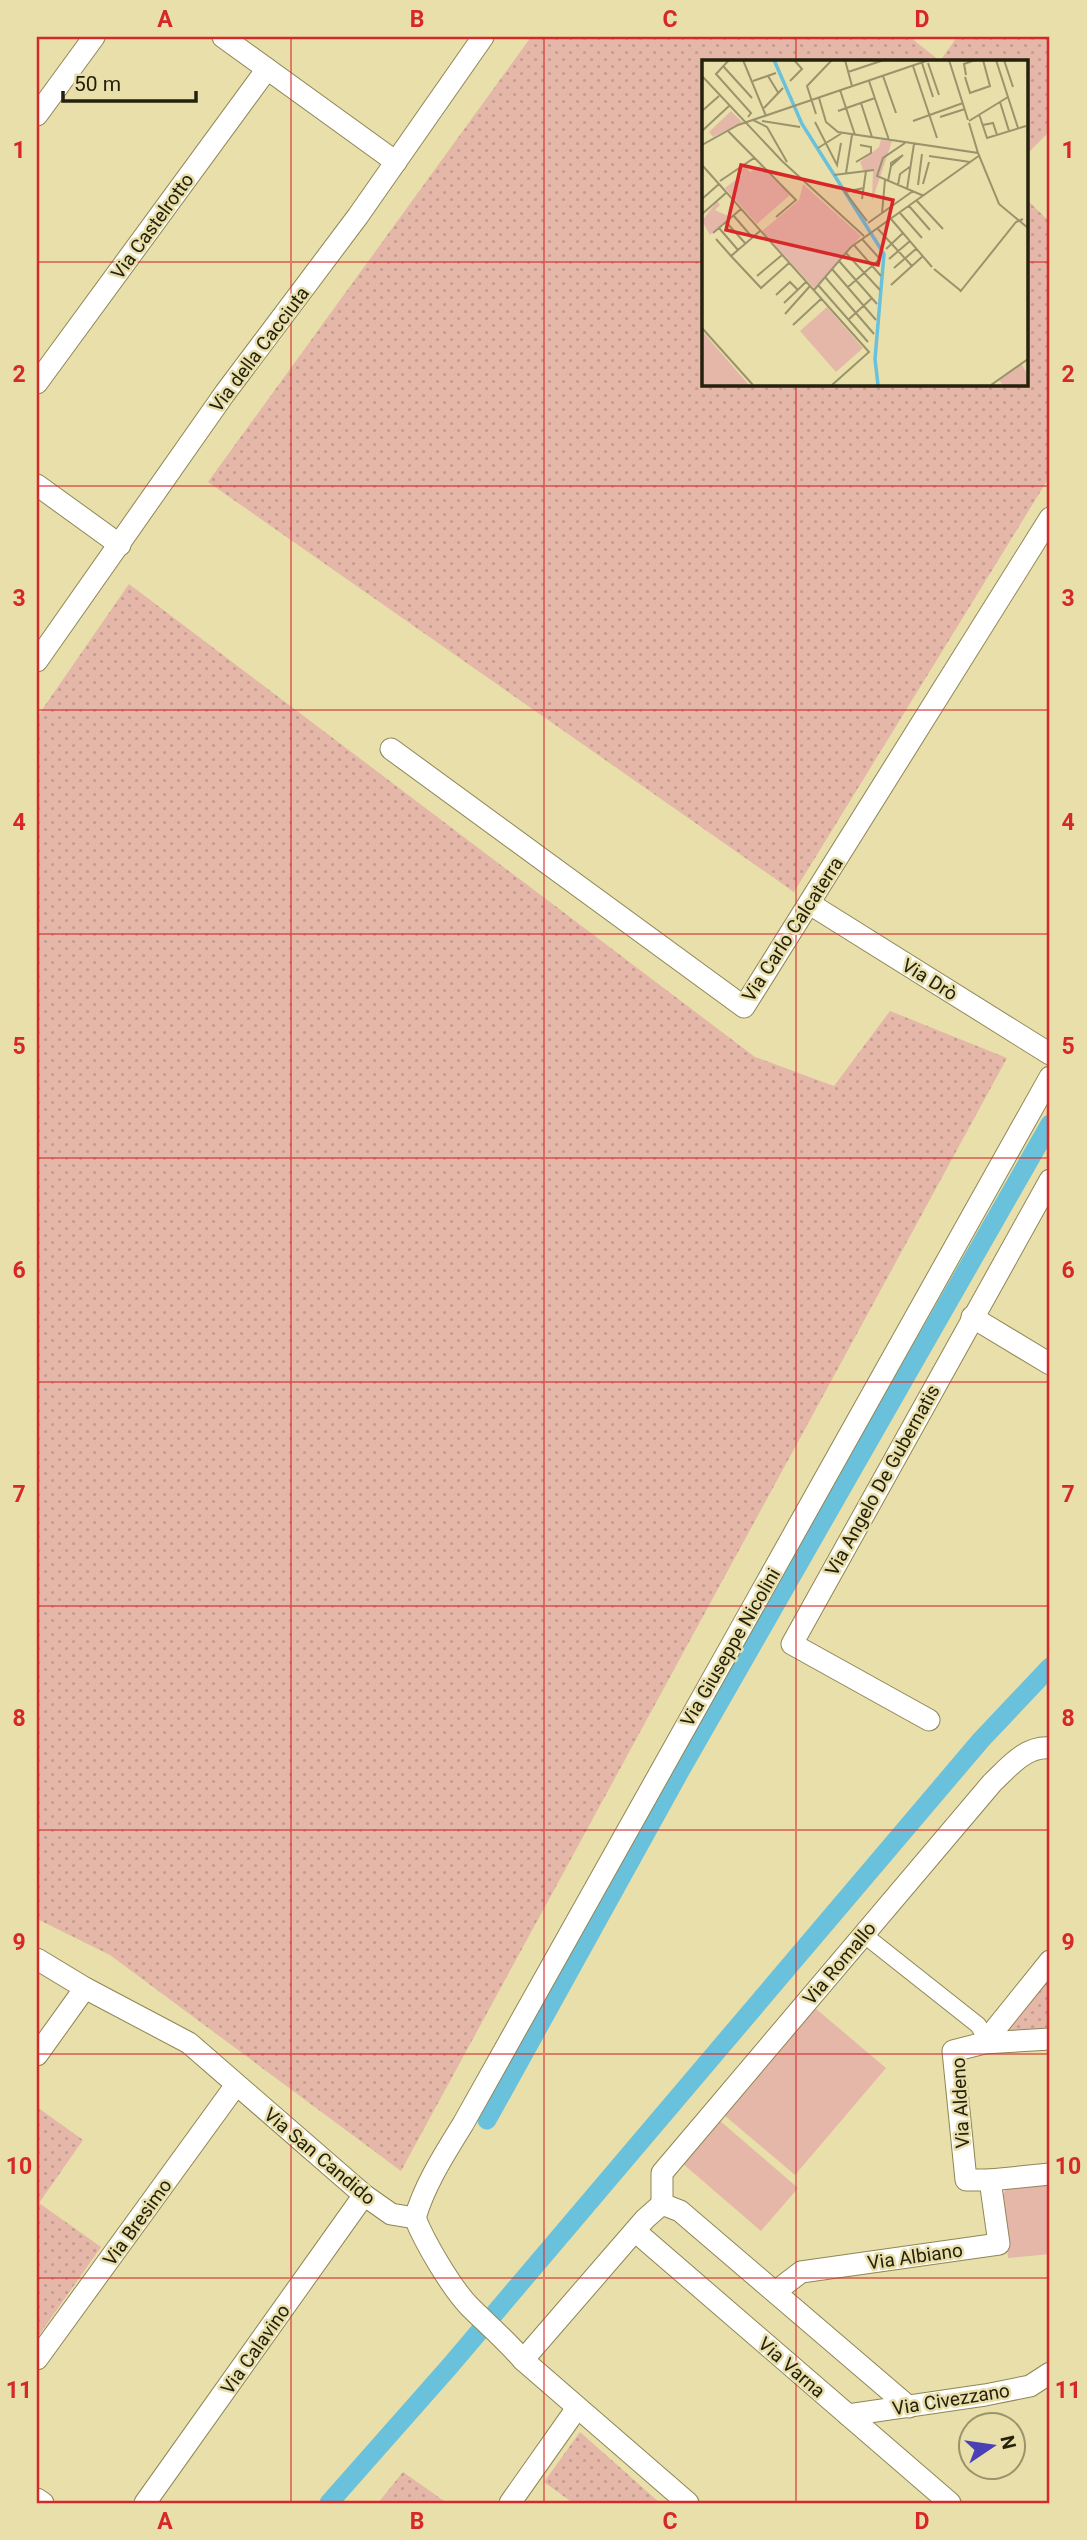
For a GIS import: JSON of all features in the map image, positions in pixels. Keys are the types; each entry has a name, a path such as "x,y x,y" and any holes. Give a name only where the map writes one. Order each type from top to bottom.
{"street":[{"path":"37,115 94,37"},
{"path":"223,37 396,162"},
{"name":"Via della Cacciuta","path":"37,661 225,393 350,227 483,37"},
{"name":"Via Castelrotto","path":"37,383 267,69"},
{"path":"37,485 120,545"},
{"name":"Via Carlo Calcaterra","path":"391,749 744,1007 1050,518"},
{"name":"Via Drò","path":"810,904 1050,1054"},
{"name":"Via Giuseppe Nicolini","path":"415,2218 421,2196 435,2170 857,1426 1050,1077"},
{"name":"Via Angelo De Gubernatis","path":"929,1720 792,1644 1050,1180"},
{"path":"972,1317 1050,1364"},
{"name":"Via Romallo","path":"662,2204 662,2173 863,1934 992,1783 1020,1756 1032,1749 1050,1748"},
{"name":"Via Aldeno","path":"863,1934 978,2025 983,2033 984,2043 953,2051 966,2180 1050,2174"},
{"name":"Via San Candido","path":"37,1959 85,1988 189,2043 364,2194 391,2214 415,2218"},
{"path":"984,2043 1050,1961"},
{"path":"37,2055 85,1988"},
{"path":"984,2043 1050,2039"},
{"name":"Via Bresimo","path":"37,2359 236,2085"},
{"name":"Via Albiano","path":"775,2291 801,2272 999,2244 990,2180"},
{"name":"Via Calavino","path":"145,2503 364,2194"},
{"path":"523,2360 635,2231 662,2204 680,2211 909,2407"},
{"path":"415,2218 424,2240 467,2304 505,2339 523,2360 688,2503"},
{"name":"Via Varna","path":"635,2231 950,2503"},
{"name":"Via Civezzano","path":"848,2415 1030,2386 1050,2373"},
{"path":"510,2503 577,2408"},
{"path":"37,2499 43,2503"}],"shaded area":[{"path":"531,37 910,37 939,60 702,60 702,385 1028,385 1028,201 1050,222 1050,476 794,892 208,482"},
{"path":"957,37 1050,37 1050,131 1028,153 1028,60 941,60"},
{"path":"129,584 755,1057 834,1086 890,1011 1007,1058 401,2171 110,1955 37,1919 37,717"},
{"path":"1050,1976 1050,2030 1001,2034"},
{"path":"815,2008 886,2068 795,2175 724,2115"},
{"path":"37,2107 83,2140 39,2203 101,2247 37,2338"},
{"path":"719,2120 798,2188 761,2231 682,2163"},
{"path":"1050,2179 1050,2254 1008,2258 1003,2194 1008,2187"},
{"path":"580,2432 660,2503 573,2503 544,2482"},
{"path":"403,2472 447,2503 378,2503"}],"waterway":[{"path":"487,2120 679,1773 1050,1124"},
{"path":"329,2503 450,2366 981,1740 1050,1667"}]}
